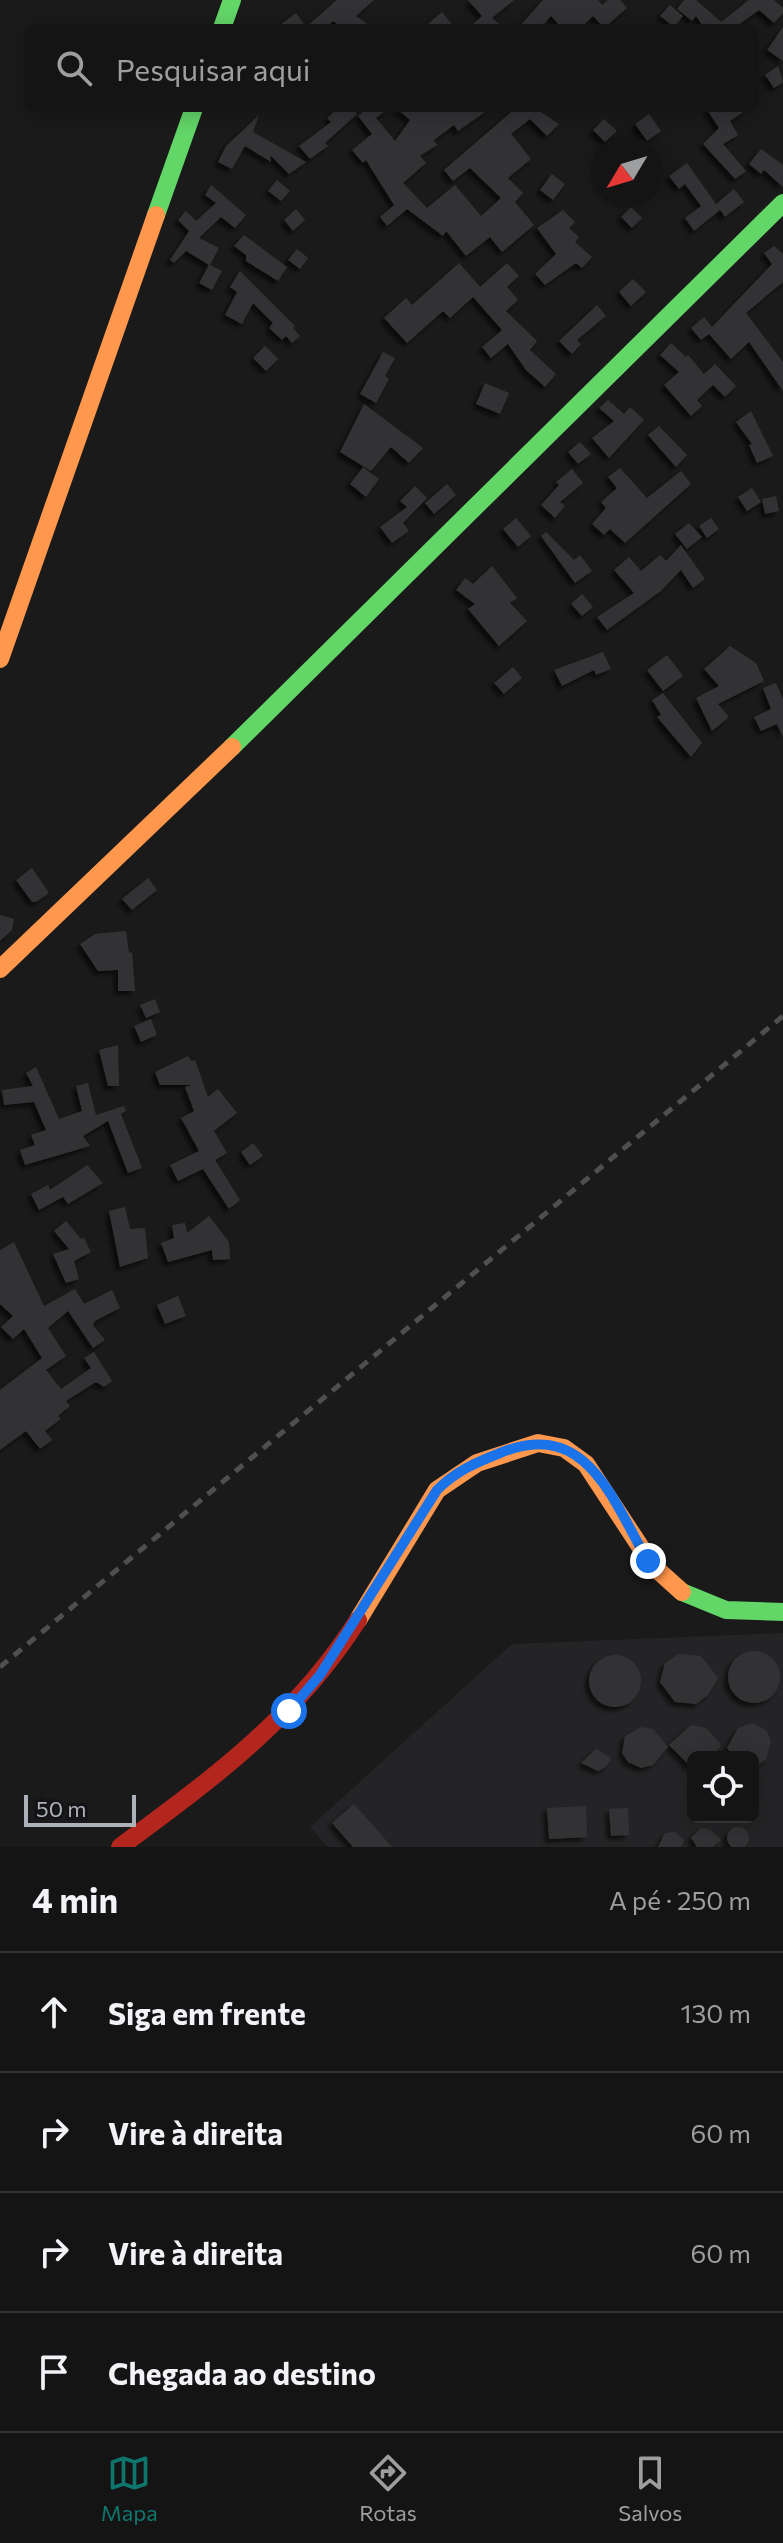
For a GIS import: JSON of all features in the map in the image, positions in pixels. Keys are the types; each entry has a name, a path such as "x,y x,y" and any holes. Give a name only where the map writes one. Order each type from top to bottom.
{"street":[{"path":"223,24 232,0"},
{"path":"0,659 193,112"},
{"path":"0,969 272,710 783,203"},
{"path":"120,1847 210,1778 289,1711 320,1675 437,1490 455,1472 515,1447 550,1445 575,1451 592,1466 648,1561 673,1586 732,1613 783,1612"}],"shaded area":[{"path":"783,1633 783,1847 328,1847 310,1827 512,1644"}],"building":[{"path":"337,0 374,0 356,16 367,24 337,24 333,21 330,24 309,24"},
{"path":"468,0 514,0 492,18 499,24 473,24 482,16"},
{"path":"543,0 598,0 602,5 608,0 620,0 627,8 609,24 600,24 593,16 584,24 558,24 551,16 544,24 522,24"},
{"path":"684,0 696,0 721,22 749,0 774,0 783,8 783,13 774,23 759,10 740,24 701,24 696,16 692,21 677,9"},
{"path":"670,5 683,16 676,24 670,24 660,16"},
{"path":"442,12 452,24 428,24"},
{"path":"296,13 304,24 281,24"},
{"path":"783,27 783,61 767,50"},
{"path":"778,66 783,82 774,88 765,75"},
{"path":"334,112 357,114 325,143 328,146 310,159 299,146 331,122 327,118"},
{"path":"363,112 384,112 376,118 395,141 410,120 401,112 485,112 458,131 454,125 434,140 437,145 420,156 426,163 403,183 427,208 455,185 481,216 501,198 470,168 453,181 444,170 511,112 541,112 559,124 547,136 530,119 511,134 531,159 508,178 523,193 515,202 534,225 502,252 490,237 466,256 446,231 443,236 407,209 387,226 380,217 394,205 366,160 363,163 352,150 372,134 358,116"},
{"path":"709,112 743,112 730,121 738,135 723,144 746,171 735,179 703,144 719,128"},
{"path":"649,114 661,131 654,136 643,136 635,124"},
{"path":"259,115 253,132 306,162 289,174 270,155 271,162 245,146 232,169 218,162 226,146"},
{"path":"604,119 617,131 612,136 599,136 593,130"},
{"path":"761,149 783,165 783,187 764,170 761,174 749,164"},
{"path":"687,163 716,204 734,189 744,202 725,217 720,210 694,231 685,218 701,206 685,184 679,189 669,176"},
{"path":"552,174 565,184 553,200 540,190"},
{"path":"277,180 290,191 281,201 268,191"},
{"path":"211,185 246,215 235,228 221,217 199,238 219,248 210,265 222,271 212,290 199,283 209,265 186,251 174,263 170,260 189,231 178,220 186,211 196,221 216,203 205,195"},
{"path":"632,208 642,218 632,228 621,217"},
{"path":"296,209 305,220 293,231 284,220"},
{"path":"563,210 575,222 569,228 579,237 575,242 592,257 582,268 576,263 545,285 535,274 556,254 537,228"},
{"path":"244,235 287,267 278,281 246,261 246,255 234,246"},
{"path":"774,246 783,254 783,282 746,313 783,362 783,391 749,342 731,359 709,334 701,340 691,328 704,317 712,327 772,264 764,253"},
{"path":"297,249 308,258 300,269 288,260"},
{"path":"459,263 480,287 507,263 519,276 507,287 518,300 506,311 537,341 530,350 556,374 545,387 526,370 508,344 491,358 482,347 502,330 473,297 450,318 443,311 407,343 384,318 406,298 412,305"},
{"path":"240,271 295,326 293,328 300,336 292,343 286,336 282,340 269,328 273,323 253,303 242,324 225,315 237,292 230,287"},
{"path":"633,279 646,292 631,306 619,292"},
{"path":"597,305 606,316 577,340 581,344 572,354 559,341"},
{"path":"671,343 686,357 688,355 704,374 715,364 736,386 725,397 713,385 697,400 702,406 691,416 664,385 679,372 660,355"},
{"path":"265,346 278,359 266,371 253,358"},
{"path":"383,352 395,358 385,376 389,379 376,403 360,394"},
{"path":"485,383 509,393 500,414 476,404"},
{"path":"608,400 624,414 630,407 644,420 609,458 592,438 614,421 599,408"},
{"path":"364,404 423,448 409,463 391,447 371,471 340,452"},
{"path":"751,411 773,456 757,463 749,445 752,444 736,422"},
{"path":"659,426 687,455 676,467 648,435"},
{"path":"580,442 591,454 578,464 568,452"},
{"path":"363,467 379,479 366,497 350,484"},
{"path":"620,468 647,498 681,471 691,484 625,543 610,529 604,535 592,524 606,508 601,502 617,488 608,477"},
{"path":"572,469 583,483 560,502 565,506 555,518 541,505 559,485 556,482"},
{"path":"447,484 456,495 434,514 425,503"},
{"path":"415,486 427,498 403,523 409,531 392,543 380,527 407,507 400,501"},
{"path":"752,488 761,502 747,511 738,497"},
{"path":"776,496 779,511 765,514 762,499"},
{"path":"516,518 531,536 518,547 503,529"},
{"path":"711,518 719,529 707,538 699,526"},
{"path":"689,523 702,537 687,549 675,534"},
{"path":"546,532 574,560 580,555 592,571 575,583 541,536"},
{"path":"681,545 705,579 693,588 681,570 661,591 607,630 597,617 634,593 614,570 629,557 641,571 660,555 666,561"},
{"path":"492,566 517,598 510,603 527,621 499,646 468,609 475,604 456,590 465,578 473,584"},
{"path":"582,594 593,607 582,616 571,604"},
{"path":"730,646 756,663 764,681 718,704 729,717 712,731 696,698 719,686 704,669"},
{"path":"603,652 611,669 596,675 594,670 562,686 554,670"},
{"path":"667,655 683,676 663,691 647,670"},
{"path":"513,667 522,678 504,694 494,683"},
{"path":"776,683 783,699 783,737 777,724 761,731 754,717 771,709 763,688"},
{"path":"663,693 702,743 691,757 657,717 661,715 652,700"},
{"path":"32,868 49,893 36,902 32,902 16,880"},
{"path":"148,878 157,890 132,910 122,899"},
{"path":"0,915 14,919 12,930 0,941"},
{"path":"126,931 129,953 132,952 135,991 118,991 118,970 98,971 80,944 95,934"},
{"path":"155,999 160,1012 146,1018 140,1005"},
{"path":"151,1019 157,1035 141,1042 134,1026"},
{"path":"118,1045 119,1086 108,1086 99,1050"},
{"path":"188,1056 191,1061 195,1060 208,1097 218,1089 237,1113 214,1131 227,1153 215,1160 240,1200 229,1209 203,1169 178,1181 170,1165 199,1151 181,1118 194,1111 185,1087 192,1085 160,1085 155,1072"},
{"path":"36,1067 59,1119 82,1111 76,1086 88,1083 96,1115 124,1106 126,1111 121,1114 142,1168 128,1173 108,1121 83,1136 90,1146 25,1165 20,1150 35,1145 31,1135 46,1130 34,1102 4,1105 2,1090 33,1086 26,1073"},
{"path":"253,1143 263,1156 250,1165 241,1152"},
{"path":"87,1165 103,1183 68,1204 63,1197 39,1210 31,1194 48,1185 50,1190"},
{"path":"125,1207 130,1229 145,1228 148,1258 120,1267 109,1211"},
{"path":"209,1216 229,1242 230,1259 213,1260 212,1250 168,1262 161,1243 174,1238 172,1225 185,1223 187,1233"},
{"path":"66,1221 81,1239 84,1238 91,1252 74,1261 79,1279 66,1283 53,1254 69,1249 54,1231"},
{"path":"14,1242 44,1306 75,1289 84,1304 112,1290 120,1308 95,1321 93,1325 105,1340 93,1348 68,1311 48,1328 66,1356 46,1370 61,1389 91,1368 84,1358 94,1352 112,1381 104,1387 96,1382 66,1401 70,1406 58,1416 61,1419 45,1431 52,1440 40,1449 26,1431 0,1450 0,1390 42,1358 24,1329 13,1339 1,1327 13,1316 0,1304 0,1250"},
{"path":"178,1296 186,1316 165,1324 157,1305"},
{"path":"754,1651 773,1658 780,1677 773,1696 754,1703 735,1696 728,1677 735,1658"},
{"path":"678,1654 701,1656 718,1678 708,1695 696,1704 675,1702 660,1682 665,1663"},
{"path":"615,1655 634,1662 641,1681 634,1700 615,1707 596,1700 589,1681 596,1662"},
{"path":"752,1723 766,1730 771,1741 766,1759 759,1764 759,1751 730,1751 727,1748 738,1728"},
{"path":"691,1725 706,1728 721,1745 717,1751 687,1751 687,1763 669,1745"},
{"path":"641,1727 653,1729 668,1747 653,1765 641,1768 628,1762 622,1753 625,1736"},
{"path":"596,1749 611,1758 606,1767 598,1771 581,1763"},
{"path":"354,1804 392,1847 353,1847 332,1823"},
{"path":"586,1806 587,1837 549,1839 547,1808"},
{"path":"628,1808 629,1835 611,1836 609,1809"},
{"path":"738,1827 748,1834 746,1846 730,1846 727,1838 730,1830"},
{"path":"701,1828 709,1829 721,1840 713,1847 697,1847 691,1838"},
{"path":"675,1832 684,1840 681,1847 658,1847 665,1833"}],"railway":[{"path":"0,1667 783,1016"}],"traffic: fast":[{"path":"223,24 232,0"},
{"path":"156,215 193,112"},
{"path":"232,747 783,203"},
{"path":"682,1592 726,1610 783,1612"}],"traffic: slow":[{"path":"0,659 156,215"},
{"path":"0,969 232,747"},
{"path":"358,1620 437,1490 477,1463 538,1443 564,1448 586,1464 653,1566 682,1592"}],"traffic: jam":[{"path":"120,1847 219,1771 279,1718 333,1656 358,1620"}],"route":[{"path":"289,1711 320,1675 437,1490 455,1472 515,1447 550,1445 575,1451 592,1466 648,1561"}]}
